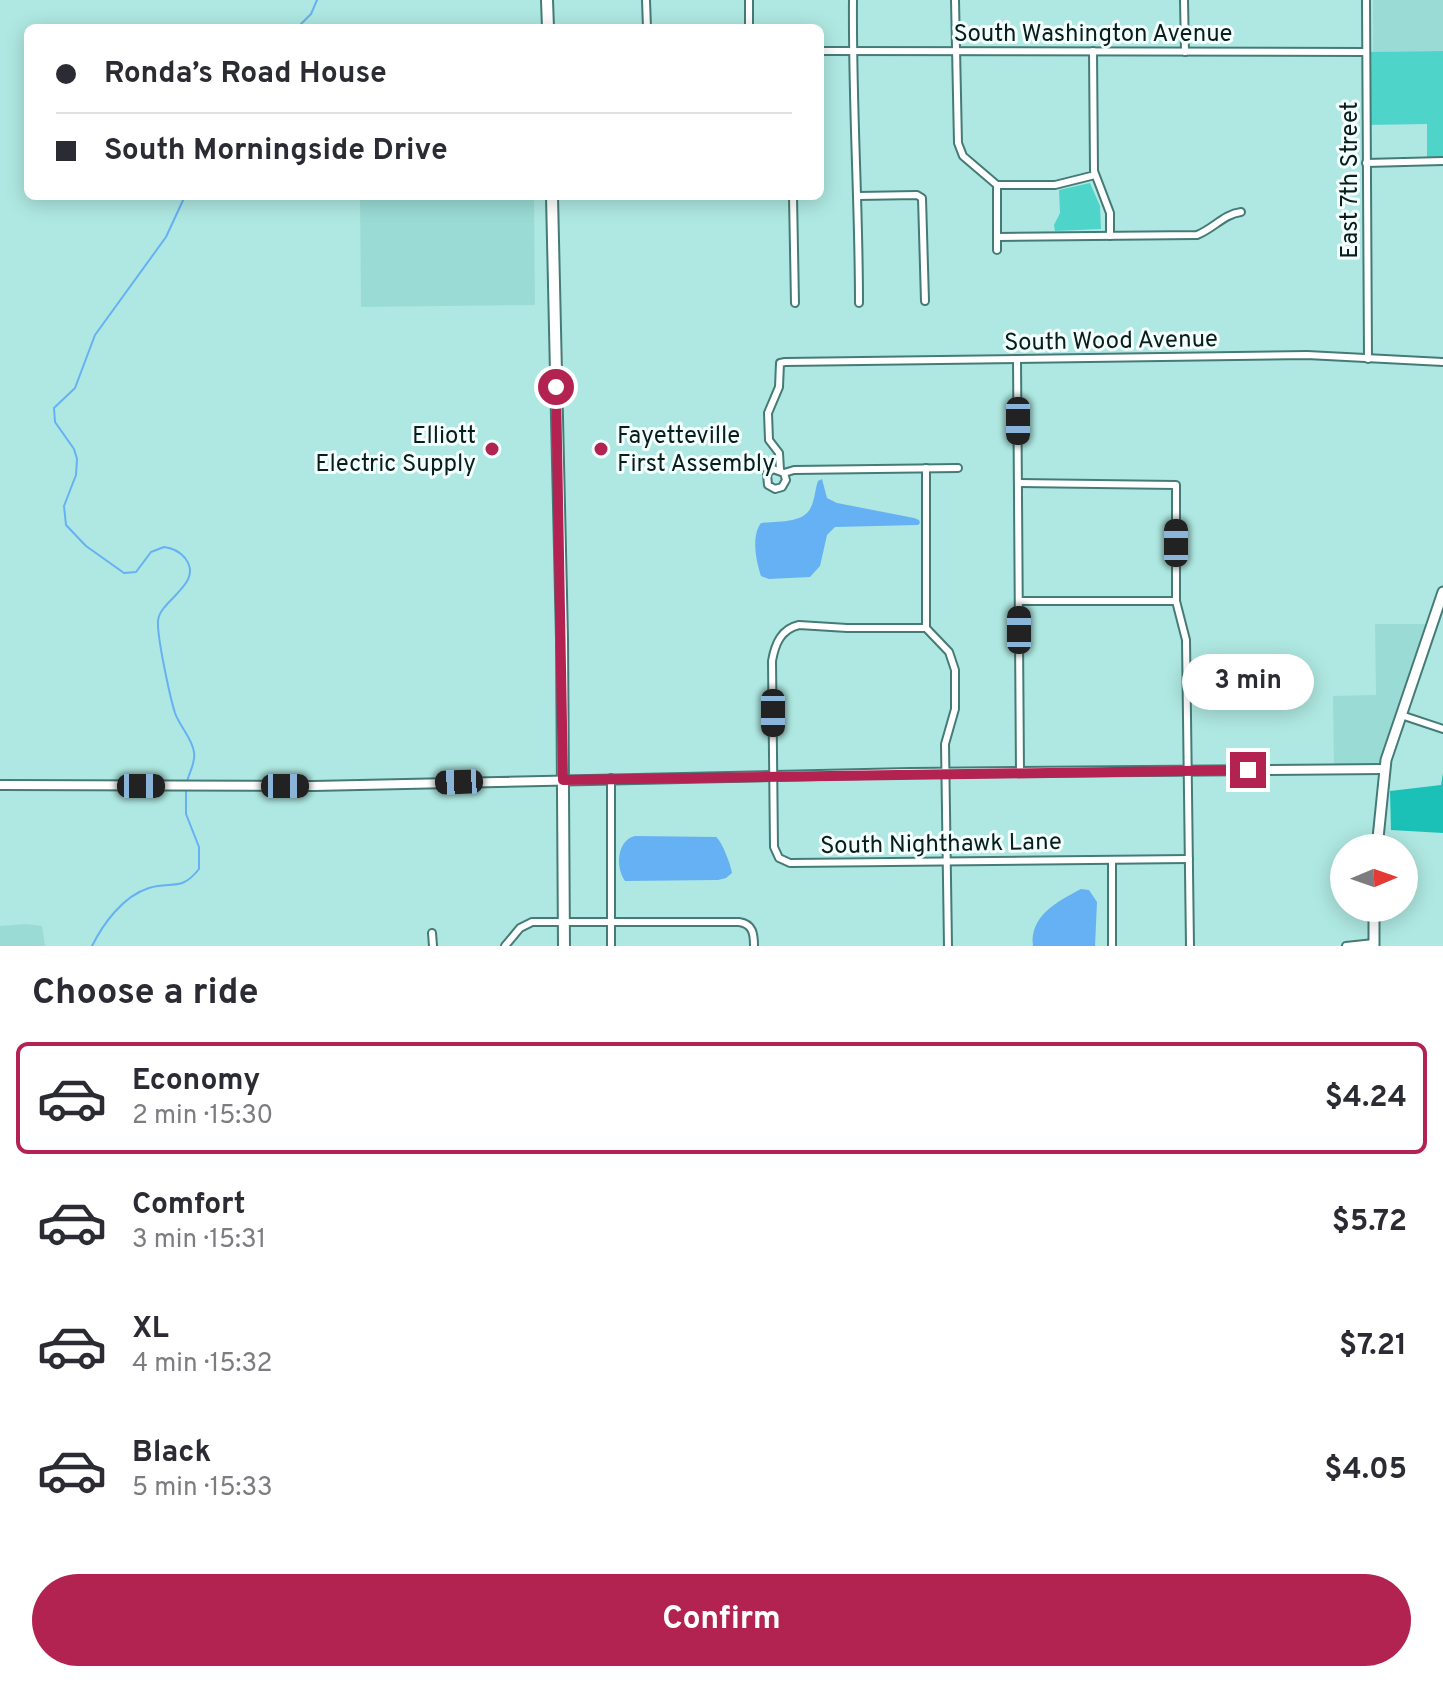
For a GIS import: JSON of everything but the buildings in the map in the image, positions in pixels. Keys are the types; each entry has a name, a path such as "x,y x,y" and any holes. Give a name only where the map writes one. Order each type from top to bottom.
{"main road":[{"path":"547,0 548,24"},
{"path":"552,200 564,946"},
{"path":"1378,834 1384,769 1400,715 1439,619 1443,592"},
{"path":"1374,922 1374,944"}],"street":[{"path":"646,0 647,24"},
{"path":"749,0 749,24"},
{"path":"853,0 859,303"},
{"path":"955,0 959,150 997,185 1055,185 1095,175"},
{"path":"1184,0 1185,52"},
{"name":"East 7th Street","path":"1366,0 1368,359"},
{"name":"South Washington Avenue","path":"824,51 1366,52"},
{"path":"1093,51 1095,175 1110,213 1110,236"},
{"path":"1366,163 1443,161"},
{"path":"997,185 997,250"},
{"path":"858,196 917,195 922,198 925,301"},
{"path":"793,200 795,303"},
{"path":"997,237 1197,235 1241,212"},
{"name":"South Wood Avenue","path":"926,468 782,472 779,453 769,440 768,413 779,387 780,363 1307,355 1443,362"},
{"path":"1017,359 1020,773"},
{"path":"948,946 945,744 956,699 955,670 949,652 926,628 926,468 958,468"},
{"path":"1018,483 1176,485 1176,601 1186,640 1190,946"},
{"path":"1019,601 1176,601"},
{"path":"773,775 773,653 780,637 791,627 799,625 926,628"},
{"path":"1400,715 1443,729"},
{"path":"0,785 201,786 773,775 1384,769"},
{"name":"South Nighthawk Lane","path":"773,775 774,847 784,862 1189,859"},
{"path":"611,778 611,946"},
{"path":"1112,860 1112,946"},
{"path":"505,946 520,928 532,922 611,922 745,923 753,931 754,946"},
{"path":"432,933 433,946"},
{"path":"1346,946 1374,944"}],"shaded area":[{"path":"1373,0 1443,0 1443,51 1373,52"},
{"path":"1443,51 1443,161 1427,162 1427,124 1366,125 1366,52"},
{"path":"1090,183 1100,206 1101,229 1055,231 1054,225 1060,213 1059,190"},
{"path":"360,200 534,200 535,305 361,307"},
{"path":"822,479 827,498 837,503 914,518 920,523 835,527 827,535 820,566 810,577 769,579 761,576 755,542 761,523 789,521 802,516 811,507 818,481"},
{"path":"1375,624 1427,624 1431,629 1384,769 1334,770 1333,696 1376,695"},
{"path":"1443,773 1443,833 1391,830 1390,791 1441,785"},
{"path":"635,836 716,837 732,873 718,880 625,881 619,862 621,848"},
{"path":"1081,889 1089,890 1097,902 1095,946 1033,946 1033,935 1040,918 1055,904"},
{"path":"0,926 42,926 45,946 0,946"}],"waterway":[{"path":"301,24 311,14 317,0"},
{"path":"183,200 166,237 95,335 75,388 54,408 55,422 74,449 77,459 76,475 64,506 66,525 86,546 124,573 136,572 151,552 164,547 180,553 190,567 186,584 165,606 158,621 173,705 194,752 187,782"},
{"path":"92,946 108,920 131,897 149,888 187,881 199,869 199,847 186,814 186,788"}],"place":[{"name":"Elliott Electric Supply","path":"492,449"},
{"name":"Fayetteville First Assembly","path":"601,449"}],"route":[{"path":"556,387 563,780 1248,770"}]}
